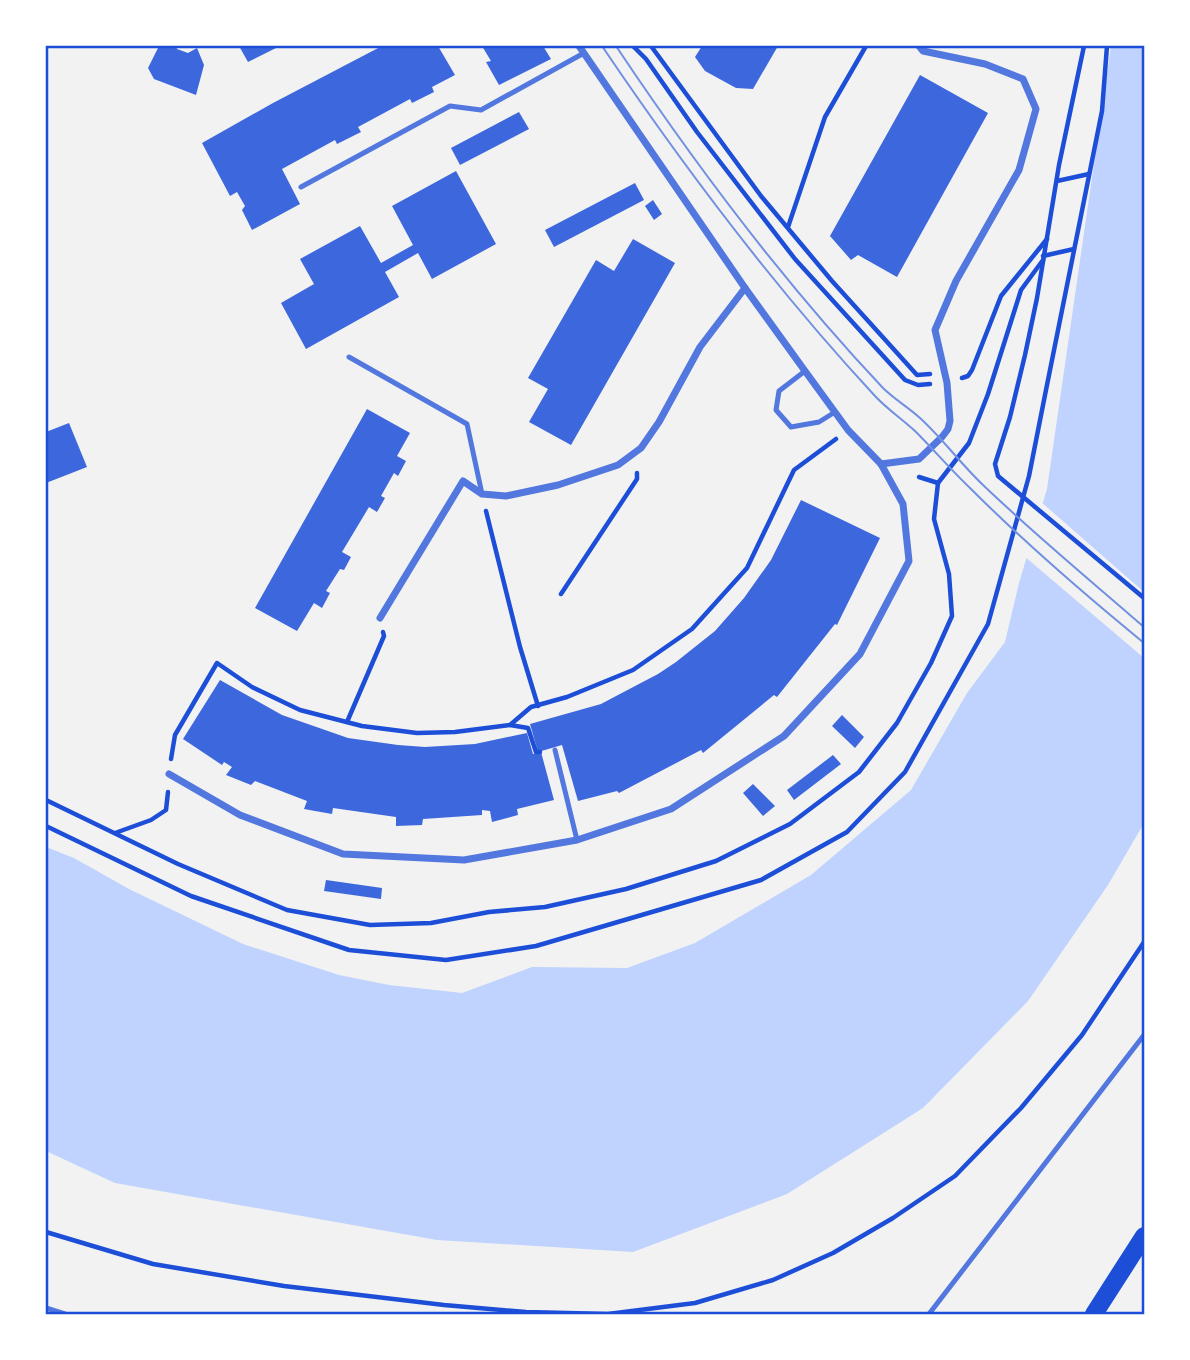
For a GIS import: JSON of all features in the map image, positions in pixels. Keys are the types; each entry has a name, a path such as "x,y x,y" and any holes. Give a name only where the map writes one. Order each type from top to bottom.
{"main road":[{"path":"1094,1314 1144,1236"}],"street":[{"path":"169,774 240,815 343,854 464,860 577,840 671,809 784,736 860,654 909,561 903,504 881,464 848,430 745,288 579,46"},
{"path":"881,464 919,459 948,429 950,421 946,374 935,330 956,281 1019,170 1036,109 1023,79 985,64 923,51 919,46"},
{"path":"380,618 463,481 482,494 506,496 558,485 618,464 641,447 659,422 700,347 745,288"}],"lane":[{"path":"301,187 450,106 481,110 584,53"},
{"path":"349,356 467,424 482,494"},
{"path":"805,371 779,391 776,410 791,427 819,422 835,412"},
{"path":"555,750 577,840"},
{"path":"929,1314 1144,1035"},
{"path":"46,1308 65,1314"}],"path":[{"path":"633,46 646,59 697,132 795,259 905,380 918,385 947,383 968,376 1001,296 1047,239"},
{"path":"651,46 753,185 832,281 917,375 946,374"},
{"path":"788,228 825,117 866,46"},
{"path":"1084,46 1025,355 995,464 998,476 1144,598"},
{"path":"46,826 191,896 349,950 446,960 536,946 761,880 847,832 905,772 988,624 1028,476 1102,111 1107,46"},
{"path":"1057,181 1089,174"},
{"path":"952,615 949,574 934,519 938,484 969,443 988,394 1021,290 1043,258 1074,249"},
{"path":"510,725 531,707 567,697 632,670 692,629 747,568 794,470 848,430"},
{"path":"561,594 636,480 641,447"},
{"path":"482,494 520,647 538,706"},
{"path":"347,722 383,636 380,618"},
{"path":"114,834 151,820 166,810 175,735 217,663 253,687 300,710 362,726 418,733 455,732 510,725 528,728 536,752"},
{"path":"46,1232 153,1264 284,1286 444,1305 526,1312 608,1314 695,1303 773,1280 833,1253 893,1218 955,1176 1021,1108 1082,1035 1144,942"}],"water":[{"path":"1111,46 1144,46 1144,823 1108,885 1028,1001 923,1108 787,1194 633,1252 437,1240 115,1183 46,1151 46,847 74,858 129,889 243,944 339,975 389,985 462,993 532,967 627,968 695,943 811,875 911,790 967,693 1005,642 1019,583 1047,489"}],"pier":[{"path":"1040,501 1144,592 1144,658 1024,556"}],"building":[{"path":"159,46 176,46 188,53 197,48 204,65 196,95 154,79 148,68"},
{"path":"239,46 280,46 248,62"},
{"path":"382,46 438,46 455,75 432,87 434,92 412,103 410,99 358,127 361,132 337,144 335,140 282,169 300,204 252,230 242,210 245,206 237,192 230,196 202,143"},
{"path":"482,46 543,46 551,59 499,85 486,62 491,61"},
{"path":"702,46 778,46 753,89 736,88 705,71 695,57"},
{"path":"920,75 988,113 897,277 858,255 851,260 830,236"},
{"path":"519,112 529,129 460,165 451,148"},
{"path":"456,171 496,244 432,279 418,253 385,272 399,297 306,349 281,303 314,284 300,259 360,226 381,263 413,245 392,206"},
{"path":"635,183 644,200 554,247 545,230"},
{"path":"653,200 662,214 654,220 645,206"},
{"path":"633,239 675,263 571,445 529,422 548,389 528,378 596,260 614,271"},
{"path":"367,409 410,433 397,456 406,461 398,476 394,473 381,496 385,498 377,512 369,507 342,552 351,557 326,591 330,593 322,608 314,603 297,631 255,608"},
{"path":"69,423 87,467 46,483 46,432"},
{"path":"801,500 880,538 837,625 835,624 777,697 774,695 703,753 701,750 619,793 617,791 578,801 562,745 538,752 530,724 601,704 658,674 715,631 744,598 771,560"},
{"path":"220,680 282,715 348,738 425,747 475,744 527,733 533,754 541,752 554,800 517,809 518,815 492,822 490,811 482,810 482,815 423,819 422,825 396,826 396,817 333,808 332,814 304,809 307,801 255,781 251,785 226,775 232,767 224,762 222,765 183,739"},
{"path":"842,715 864,737 855,748 832,726"},
{"path":"833,755 841,764 794,800 787,790"},
{"path":"753,784 775,806 763,816 743,793"},
{"path":"326,880 382,888 381,899 324,891"}],"tram line":[{"path":"602,46 665,137 766,270 875,396 915,431 1033,548 1144,643"},
{"path":"616,46 742,223 846,348 883,388 928,426 1002,503 1144,627"}]}
